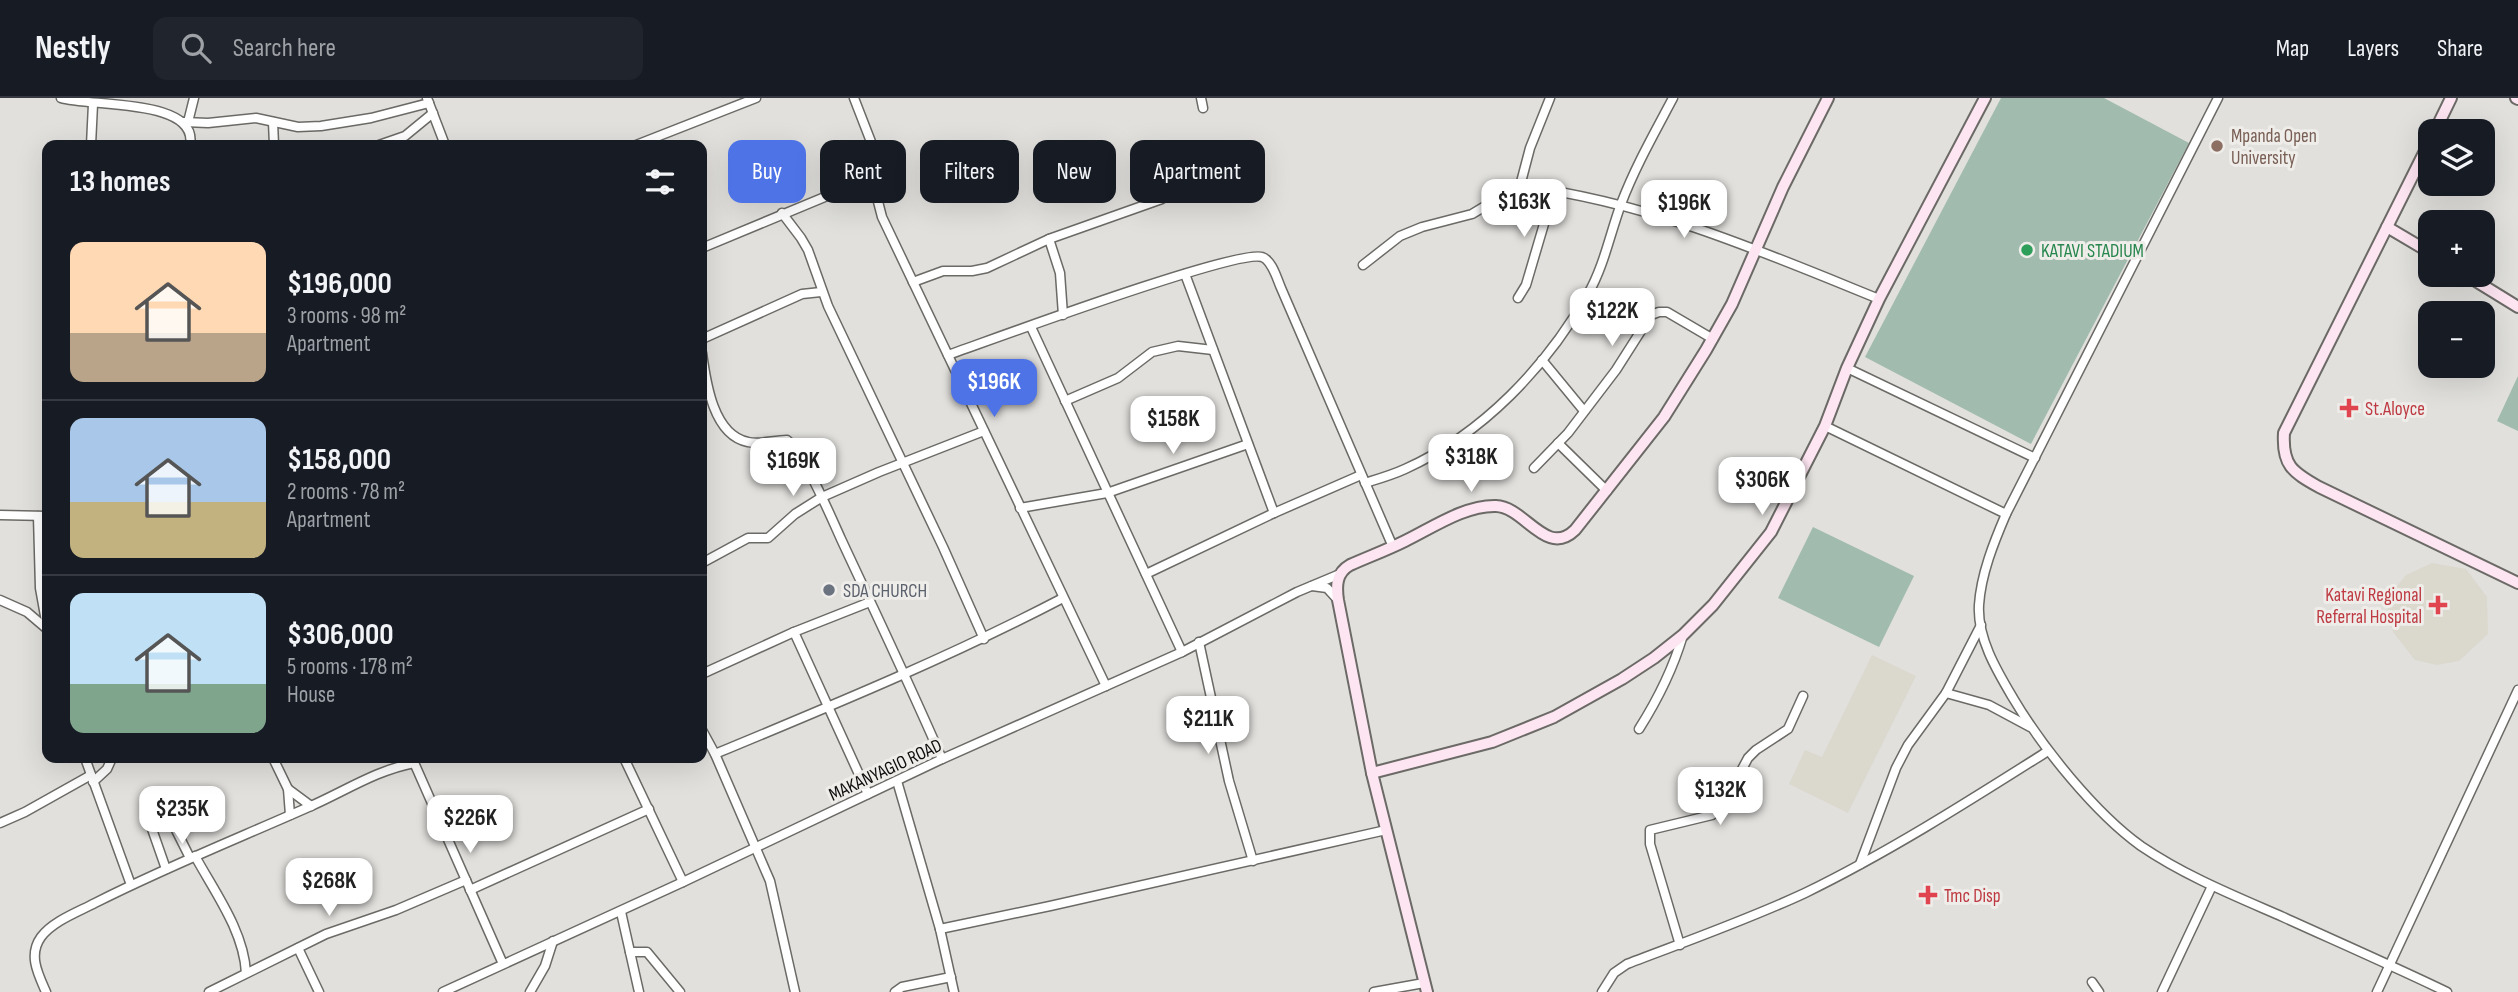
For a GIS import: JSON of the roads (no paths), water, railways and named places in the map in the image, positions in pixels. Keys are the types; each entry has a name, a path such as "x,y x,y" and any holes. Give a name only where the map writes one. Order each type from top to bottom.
{"street":[{"path":"61,98 150,109 186,122 208,123 244,118 298,127 371,118 428,101 443,140"},
{"path":"191,140 186,122 194,98"},
{"path":"649,140 755,98"},
{"path":"854,98 870,140"},
{"path":"1201,98 1203,108"},
{"path":"1363,265 1400,236 1422,227 1472,214 1492,202 1508,201 1516,194 1530,148 1550,98"},
{"path":"1146,574 1274,513 1363,479 1402,471 1450,443 1507,399 1542,360 1588,293 1603,261 1633,175 1673,98"},
{"path":"1374,992 1425,988 1372,773 1339,600 1337,585 1340,574 1350,565 1483,506 1504,506 1549,537 1563,538 1575,530 1664,417 1713,339 1828,98"},
{"path":"1372,773 1492,742 1553,718 1622,680 1654,658 1683,635 1713,605 1766,540 1825,426 1847,368 1879,299 1985,98"},
{"path":"2218,98 2006,514 1985,574 1979,605 1980,625 1997,670 2048,751 2106,816 2141,845 2212,886 2447,992"},
{"path":"2441,119 2451,98"},
{"path":"91,140 93,104"},
{"path":"393,140 405,136 433,113"},
{"path":"273,122 274,140"},
{"path":"2418,166 2284,433 2283,452 2294,473 2319,487 2518,583"},
{"path":"1520,186 1621,204 1755,249 1879,299"},
{"path":"1518,298 1526,285 1554,190"},
{"path":"707,246 820,200"},
{"path":"878,203 882,217 1106,686"},
{"path":"913,282 943,271 987,268 1049,239 1150,203"},
{"path":"782,214 808,250 821,292 984,639"},
{"path":"2388,227 2418,245"},
{"path":"1049,239 1060,273 1063,315"},
{"path":"948,355 1185,274 1260,256 1268,260 1393,547"},
{"path":"1185,274 1274,513"},
{"path":"2486,287 2518,307"},
{"path":"707,337 802,294 821,292"},
{"path":"1534,468 1558,443 1616,370 1651,316 1667,312 1713,339"},
{"path":"1031,327 1182,652"},
{"path":"1065,401 1118,378 1152,352 1178,346 1213,350"},
{"path":"1542,360 1584,411"},
{"path":"1847,368 2035,458"},
{"path":"707,382 716,411 736,438 744,442 763,444 782,440 789,442 822,497 906,675 942,759"},
{"path":"1825,426 2006,514"},
{"path":"707,560 748,538 768,538 795,514 822,497 984,431"},
{"path":"1558,443 1607,491"},
{"path":"1020,508 1107,493 1248,444"},
{"path":"0,515 42,516"},
{"path":"42,540 42,599"},
{"name":"MAKANYAGIO ROAD","path":"443,992 621,912 942,759 1182,652 1309,586 1340,574"},
{"path":"1309,586 1325,587 1339,600"},
{"path":"715,754 906,675 1063,598"},
{"path":"0,600 27,612 42,624"},
{"path":"707,672 794,632 870,602"},
{"path":"1860,864 1896,768 1908,745 1946,692 1980,625"},
{"path":"794,632 868,794"},
{"path":"1639,729 1664,687 1676,661 1683,635"},
{"path":"1199,642 1229,781 1253,861"},
{"path":"2377,992 2518,690"},
{"path":"1946,692 1989,705 2032,728"},
{"path":"1680,945 1650,844 1650,830 1712,816 1722,807 1748,758 1788,729 1803,696"},
{"path":"707,739 770,881 795,992"},
{"path":"1602,992 1614,973 1627,964 1748,919 1860,864 1951,812 2048,751"},
{"path":"87,763 131,885"},
{"path":"0,823 92,778 107,769 110,763"},
{"path":"275,763 288,789 290,815"},
{"path":"46,992 34,956 40,939 47,930 131,885 312,806 394,763"},
{"path":"414,763 503,964"},
{"path":"626,763 683,882"},
{"path":"897,781 940,929 954,992"},
{"path":"288,789 312,806"},
{"path":"470,890 649,809"},
{"path":"166,869 152,830 158,823 171,820 239,940 246,959 246,973"},
{"path":"940,929 1385,830"},
{"path":"209,992 326,934 396,910 466,880"},
{"path":"2162,992 2212,886"},
{"path":"621,912 639,992"},
{"path":"530,992 539,978 553,941"},
{"path":"298,947 319,992"},
{"path":"630,952 647,952 680,992"},
{"path":"895,992 902,987 951,977"},
{"path":"2092,982 2099,992"}],"place":[{"name":"Mpanda Open University","path":"2217,146"},
{"name":"KATAVI STADIUM","path":"2027,250"},
{"name":"St.Aloyce","path":"2349,408"},
{"name":"SDA CHURCH","path":"829,590"},
{"name":"Katavi Regional Referral Hospital","path":"2438,605"},
{"name":"Tmc Disp","path":"1928,895"}]}
